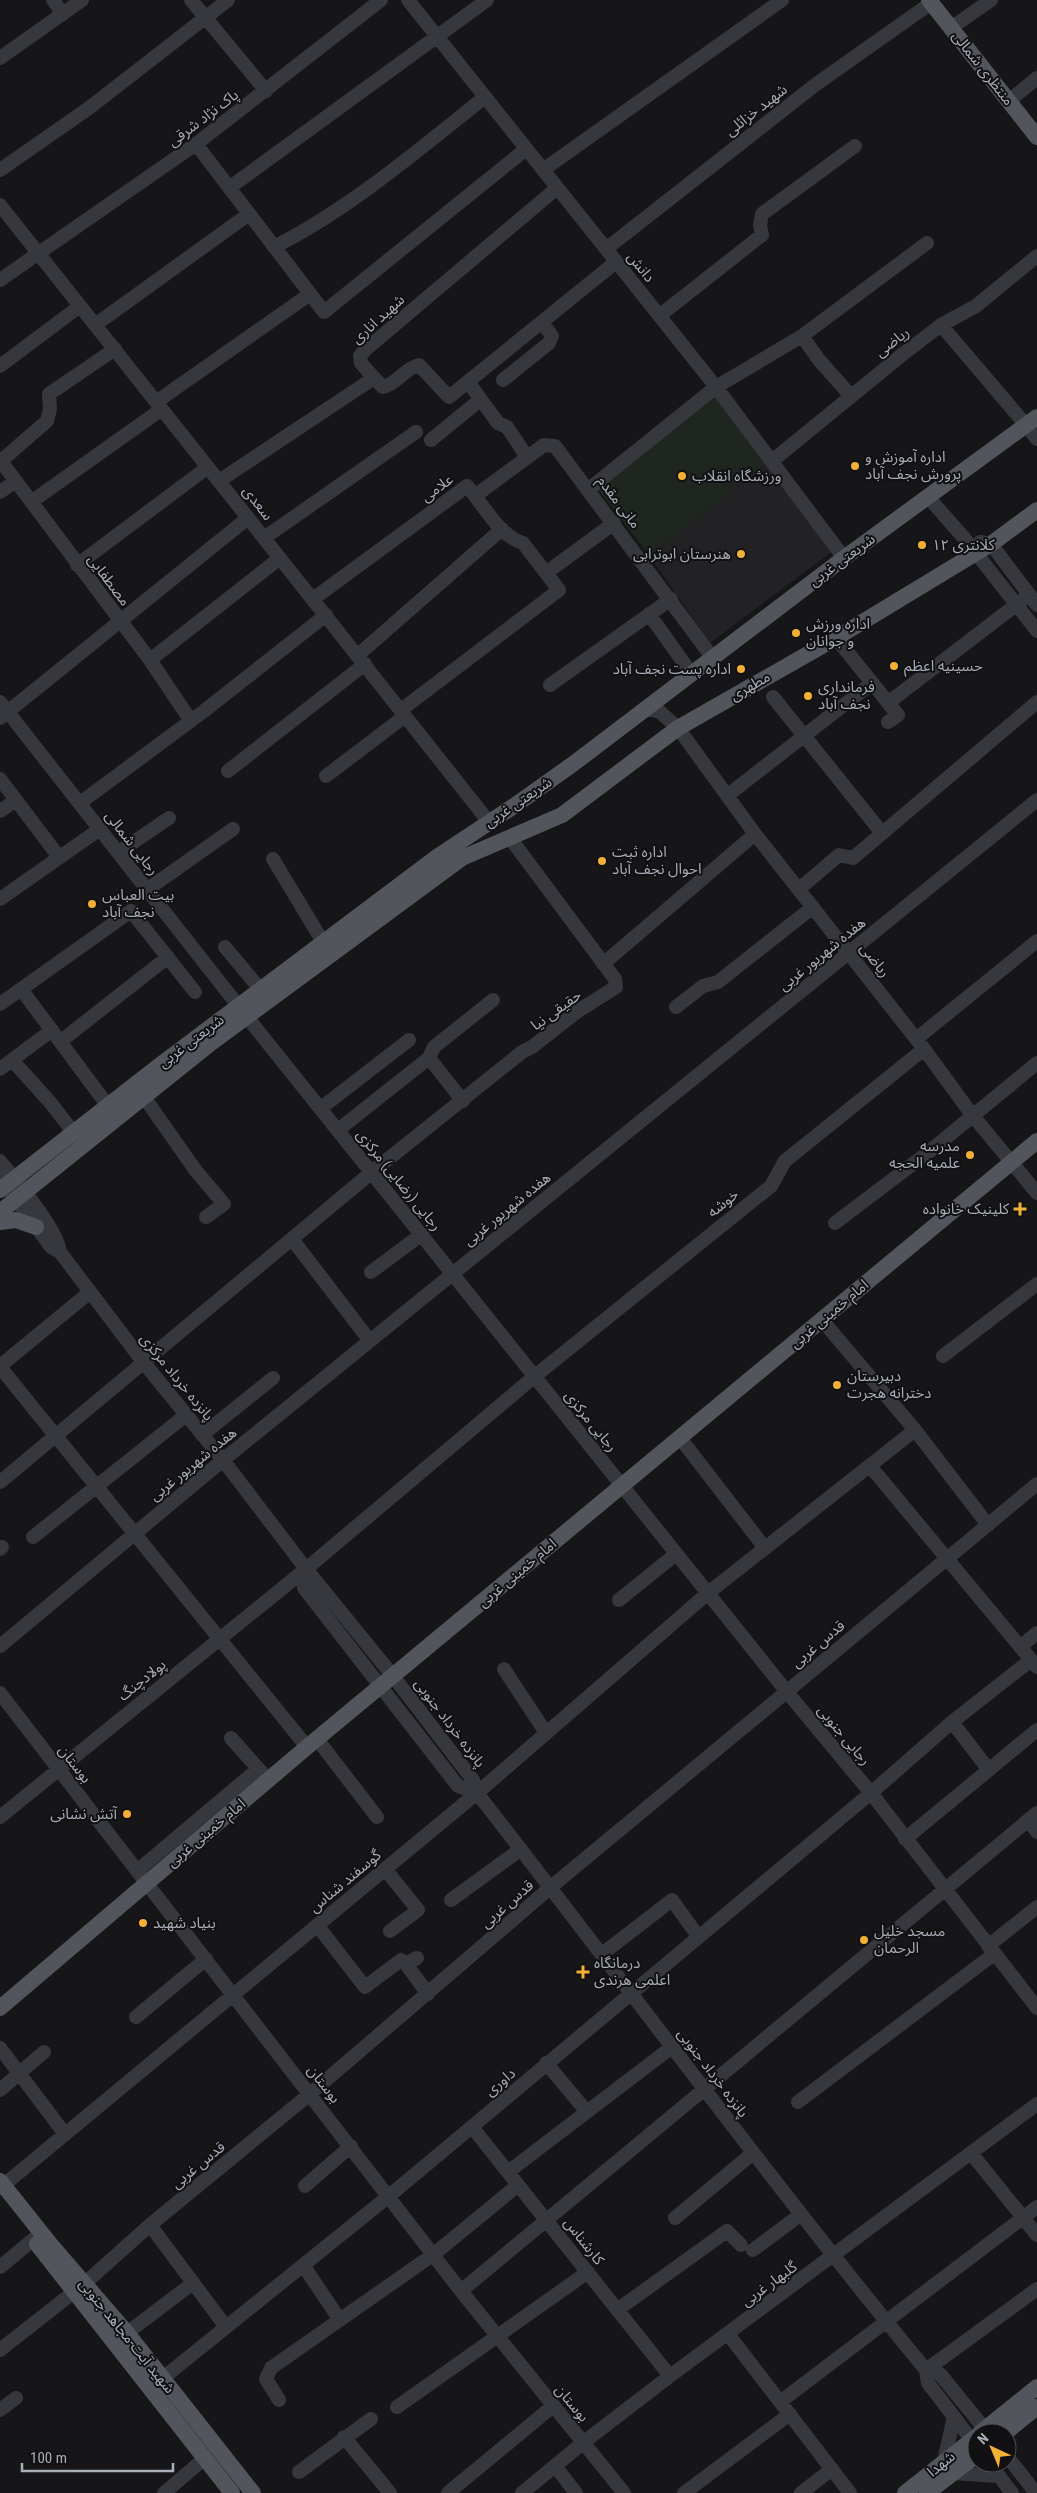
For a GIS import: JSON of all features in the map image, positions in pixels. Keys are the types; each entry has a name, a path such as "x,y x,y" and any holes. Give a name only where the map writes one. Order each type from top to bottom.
{"main road":[{"name":"منتظری شمالی","path":"930,2 1037,137"},
{"name":"شریعتی غربی","path":"10,1187 144,1097 243,1011 260,989 437,857 573,764 664,693 928,497 1033,428"},
{"name":"مطهری","path":"462,858 562,815 676,726 836,638 991,544 1037,510"},
{"name":"شریعتی غربی","path":"0,1212 10,1187 108,1106 462,858"},
{"name":"امام خمینی غربی","path":"0,2008 142,1877 263,1774 312,1743 1037,1141"},
{"path":"0,1222 16,1220 36,1227"},
{"name":"شهید آیت-مجاهد جنوبی","path":"1,2188 79,2288 232,2493"},
{"name":"شهید آیت-مجاهد جنوبی","path":"79,2288 127,2333 252,2493"},
{"name":"شهدا","path":"997,2423 1037,2387"},
{"path":"1017,2424 1036,2409"},
{"name":"شهدا","path":"927,2493 948,2467 967,2450"},
{"name":"شهدا","path":"905,2493 948,2467"}],"street":[{"path":"53,0 63,14"},
{"path":"0,58 82,0"},
{"path":"191,0 266,91"},
{"path":"0,170 90,108 228,0"},
{"name":"پاک نژاد شرقی","path":"0,280 196,144 381,0"},
{"name":"دانش","path":"408,0 716,387 844,558"},
{"path":"229,188 487,0"},
{"path":"543,170 782,0"},
{"path":"951,28 991,0"},
{"name":"شهید خزائلی","path":"606,249 815,85 930,2"},
{"path":"1009,101 1037,78"},
{"path":"274,247 300,234 343,206 485,97"},
{"path":"196,144 324,312 526,149"},
{"path":"659,316 762,235 760,225 762,214 855,146"},
{"name":"شهید اناری","path":"374,378 361,363 360,356 365,350 557,188"},
{"name":"سعدی","path":"0,205 489,822"},
{"path":"95,325 249,214"},
{"path":"589,489 716,387 802,336 928,243"},
{"name":"ریاضی","path":"772,461 941,325 976,306 1037,256"},
{"path":"219,480 374,378 382,387 389,386 412,366 419,365 449,397 616,262"},
{"path":"31,502 310,294"},
{"path":"0,366 80,306"},
{"path":"503,380 549,343 552,336 542,322"},
{"path":"941,325 1033,428"},
{"path":"802,336 819,360 851,396"},
{"path":"0,460 47,421 50,409 49,394 115,350"},
{"path":"468,382 498,423 507,427 527,457"},
{"path":"431,440 480,400"},
{"path":"264,538 416,432"},
{"name":"مانی مقدم","path":"476,496 544,444 555,446 671,599 712,657"},
{"name":"مصطفایی","path":"0,460 150,660 190,721"},
{"path":"78,565 208,467"},
{"path":"0,492 16,481"},
{"name":"علامی","path":"313,599 467,486 502,529 514,541 523,543 559,590 403,713"},
{"path":"928,497 965,539 1037,631"},
{"path":"3,711 120,622 248,518"},
{"path":"546,573 614,523"},
{"path":"228,771 361,660 502,529"},
{"path":"888,703 1016,604 1033,600 991,544 965,539"},
{"path":"150,660 280,558"},
{"path":"550,685 671,599"},
{"path":"649,614 691,673"},
{"path":"80,803 190,721 326,615"},
{"path":"836,638 898,715 888,722"},
{"path":"728,795 872,684"},
{"path":"641,712 649,709 660,712 676,726 681,722 672,718 666,710 662,702 664,693"},
{"path":"773,697 882,833"},
{"path":"799,890 839,855 853,858 1037,702"},
{"name":"رجایی شمالی","path":"3,711 80,803 243,1011"},
{"path":"326,776 403,713"},
{"name":"ریاضی","path":"676,726 755,834 920,1044 973,1116 1012,1162"},
{"path":"0,779 60,857"},
{"path":"0,811 16,800"},
{"name":"هفده شهریور غربی","path":"0,1646 223,1460 1037,800"},
{"path":"118,852 169,818"},
{"path":"0,899 100,828"},
{"path":"148,889 233,829"},
{"path":"604,964 755,834"},
{"name":"حقیقی نیا","path":"0,1482 372,1172 522,1052 532,1048 578,1011 616,987 615,980 604,964 510,838"},
{"path":"273,859 323,942"},
{"path":"676,1007 703,986 718,982 813,907"},
{"path":"0,1004 131,911 195,992"},
{"name":"خوشه","path":"306,1569 535,1376 772,1186 785,1161 1037,941"},
{"path":"225,947 260,989"},
{"path":"61,1042 168,957"},
{"path":"22,989 108,1106"},
{"path":"338,1130 429,1058 434,1047 493,1000"},
{"name":"رجایی (رضایی) مرکزی","path":"243,1011 535,1376"},
{"path":"0,1069 52,1030"},
{"path":"321,1108 409,1040"},
{"path":"429,1058 463,1101"},
{"path":"12,1060 50,1101 74,1133"},
{"path":"835,1223 973,1116 1037,1063"},
{"path":"144,1097 196,1170 224,1204 206,1217"},
{"path":"0,1162 10,1187"},
{"path":"1012,1162 1037,1193"},
{"name":"پانزده خرداد مرکزی","path":"10,1187 51,1247 60,1252 144,1363 223,1460 306,1569"},
{"name":"پانزده خرداد مرکزی","path":"10,1187 59,1242 60,1252"},
{"path":"371,1272 422,1234"},
{"path":"292,1239 370,1341"},
{"path":"944,1356 1037,1284"},
{"path":"90,1292 1,1369 219,1639 377,1817"},
{"path":"822,1320 914,1430 988,1525"},
{"name":"رجایی مرکزی","path":"535,1376 622,1486"},
{"path":"202,1435 273,1378"},
{"path":"33,1537 186,1415"},
{"path":"708,1593 914,1430"},
{"path":"680,1438 765,1548"},
{"path":"870,1466 1034,1663"},
{"name":"قدس غربی","path":"0,2350 79,2288 150,2225 311,2093 551,1887 1037,1484"},
{"name":"رجایی جنوبی","path":"622,1486 787,1692 871,1793 1037,2008"},
{"path":"619,1600 676,1554"},
{"path":"306,1569 304,1588 387,1681"},
{"name":"پولادچنگ","path":"0,1817 58,1768 306,1569"},
{"name":"گوسفند شناس","path":"1,2188 477,1793 708,1593"},
{"path":"1020,1647 1037,1633"},
{"name":"داوری","path":"163,2378 472,2127 546,2063 871,1793 952,1722 1034,1663"},
{"path":"504,1669 546,1733"},
{"name":"پانزده خرداد جنوبی","path":"387,1681 458,1786 477,1793 551,1887 800,2215 926,2370"},
{"name":"بوستان","path":"0,1693 311,2093 461,2290 624,2493"},
{"path":"952,1722 989,1770"},
{"path":"906,1839 1037,1730"},
{"path":"231,1738 263,1774"},
{"path":"461,2290 1033,1817 1037,1832"},
{"path":"451,1900 521,1849"},
{"path":"385,1869 418,1910 390,1932"},
{"path":"602,1954 672,1900 698,1936"},
{"path":"798,2102 991,1950 1037,1906"},
{"path":"317,1925 365,1987 401,1960 412,1961 428,1994"},
{"path":"136,2017 206,1959"},
{"path":"508,2172 672,2047"},
{"path":"0,2048 65,2134"},
{"path":"0,2090 44,2052"},
{"path":"546,2063 587,2112"},
{"name":"گلبهار غربی","path":"522,2493 584,2442 670,2376 834,2257 1037,2104"},
{"name":"کارشناس","path":"472,2127 670,2376"},
{"path":"305,2186 351,2146"},
{"path":"675,2218 753,2153"},
{"path":"971,2153 1037,2235"},
{"path":"279,2400 266,2379 271,2368 434,2254 518,2185"},
{"path":"780,2402 1037,2207"},
{"path":"617,2310 727,2231 747,2248 800,2215"},
{"path":"150,2225 226,2327"},
{"path":"0,2267 37,2236"},
{"path":"303,2265 340,2320"},
{"path":"396,2407 588,2272"},
{"path":"127,2333 193,2283"},
{"path":"926,2370 1037,2289"},
{"path":"728,2334 850,2493"},
{"path":"926,2370 928,2383 954,2417 967,2428"},
{"path":"926,2370 940,2374 969,2423"},
{"path":"0,2410 16,2398"},
{"path":"448,2493 553,2406"},
{"path":"684,2493 790,2414"},
{"path":"954,2417 948,2467 999,2476"},
{"path":"299,2472 370,2419"},
{"path":"344,2437 390,2493"},
{"path":"164,2493 205,2458"},
{"path":"555,2466 576,2493"},
{"path":"800,2493 832,2469"},
{"path":"1017,2469 1036,2493"},
{"path":"997,2473 1012,2493"}],"shaded area":[{"name":"ورزشگاه انقلاب","path":"714,394 766,464 650,557 597,488"},
{"name":"هنرستان ابوترابی","path":"766,464 833,551 710,643 650,557"}],"place":[{"name":"اداره آموزش و پرورش نجف آباد","path":"855,466"},
{"name":"ورزشگاه انقلاب","path":"682,476"},
{"name":"کلانتری ۱۲","path":"922,545"},
{"name":"هنرستان ابوترابی","path":"741,554"},
{"name":"اداره ورزش و جوانان","path":"796,633"},
{"name":"حسینیه اعظم","path":"894,666"},
{"name":"اداره پست نجف آباد","path":"741,669"},
{"name":"فرمانداری نجف آباد","path":"808,696"},
{"name":"اداره ثبت احوال نجف آباد","path":"602,861"},
{"name":"بیت العباس نجف آباد","path":"92,904"},
{"name":"مدرسه علمیه الحجه","path":"970,1155"},
{"name":"کلینیک خانواده","path":"1020,1209"},
{"name":"دبیرستان دخترانه هجرت","path":"837,1385"},
{"name":"آتش نشانی","path":"127,1814"},
{"name":"بنیاد شهید","path":"143,1923"},
{"name":"مسجد خلیل الرحمان","path":"864,1940"},
{"name":"درمانگاه اعلمی هرندی","path":"583,1972"}]}
